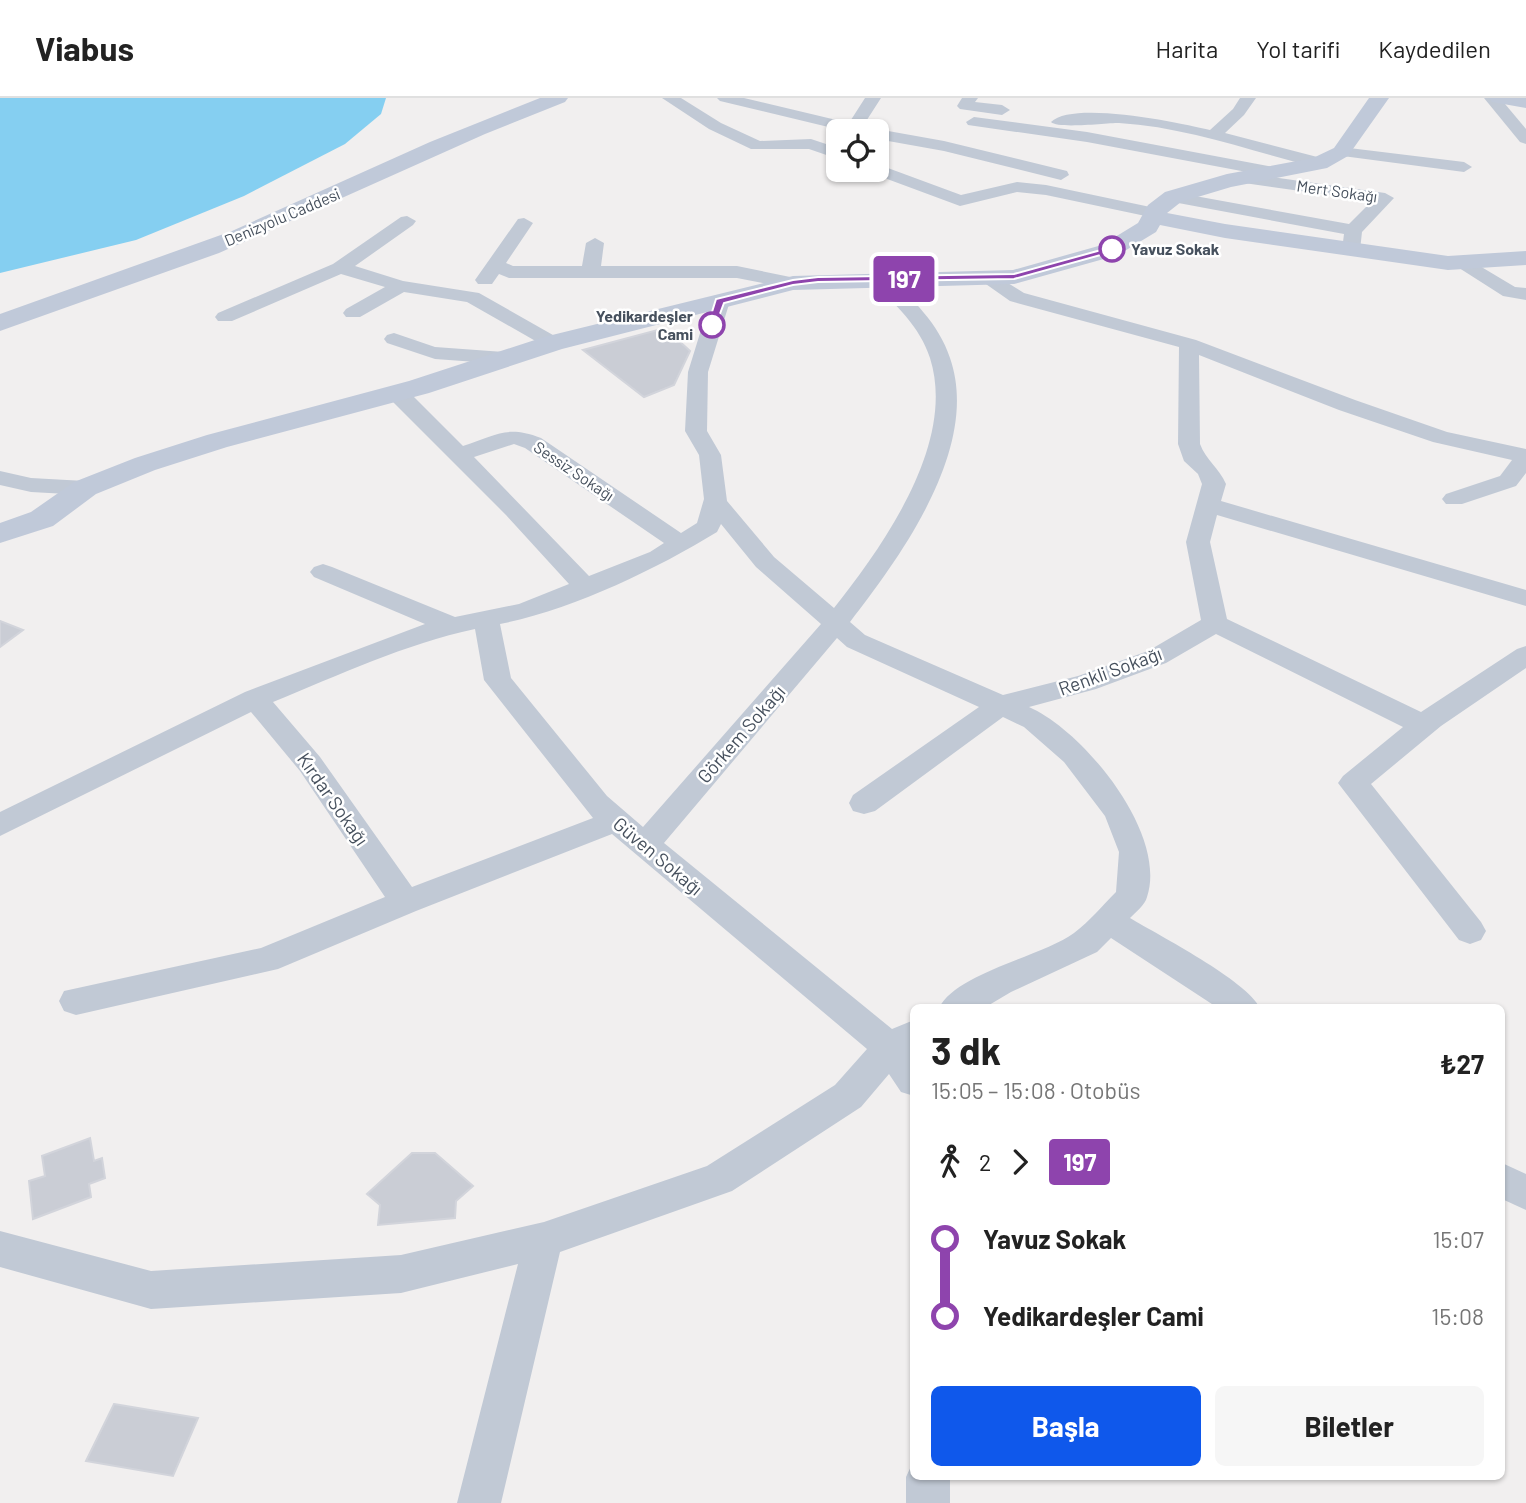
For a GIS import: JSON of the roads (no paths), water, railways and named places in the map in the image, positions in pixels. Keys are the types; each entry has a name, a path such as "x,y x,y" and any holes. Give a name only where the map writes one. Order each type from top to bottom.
{"main road":[{"name":"Denizyolu Caddesi","path":"0,323 241,236 459,136 558,98"},
{"path":"0,534 43,519 85,488 145,464 217,441 397,393 552,343 793,283 1014,276 1110,250 1148,227 1160,209 1244,178 1330,158 1379,98"},
{"path":"1499,98 1526,102"},
{"path":"1160,209 1352,240 1448,263 1526,258"}],"street":[{"path":"670,98 715,127 757,146 811,144 826,150"},
{"path":"726,98 826,122"},
{"path":"863,119 873,98"},
{"path":"970,98 965,106 1005,111 1004,125"},
{"path":"1213,136 1239,112 1248,98"},
{"path":"1492,98 1526,139"},
{"path":"1049,130 1056,123 1081,117 1129,119 1330,158 1464,167"},
{"path":"974,122 1049,130 1273,172"},
{"path":"889,136 1071,166"},
{"path":"1046,190 1102,139"},
{"path":"889,174 960,201 1017,187 1160,209"},
{"name":"Mert Sokağı","path":"1244,178 1385,198 1352,240"},
{"path":"225,317 340,268 407,221"},
{"path":"472,297 524,223"},
{"path":"591,272 595,243"},
{"path":"1463,262 1510,292 1526,294"},
{"path":"496,265 509,272 737,272 793,283"},
{"path":"340,268 401,286 472,297 552,343"},
{"path":"990,278 1017,297 1189,344 1347,405 1441,437 1526,457 1508,481 1454,499"},
{"name":"Görkem Sokağı","path":"645,845 836,623 891,547 926,488 945,398 944,372 934,345 908,305 879,279"},
{"path":"353,313 401,286"},
{"path":"0,825 255,699 387,646 453,626 525,611 659,557 708,527 715,502 710,455 695,431 698,372 720,301"},
{"path":"394,339 419,351 458,357 504,358"},
{"path":"1189,344 1189,444 1195,461 1208,470 1214,484 1198,542 1215,623 1424,725"},
{"path":"397,393 585,587"},
{"name":"Sessiz Sokağı","path":"459,455 515,436 533,443 681,544"},
{"path":"0,478 31,485 85,488"},
{"path":"715,502 765,562 856,641 1034,720 1074,755 1118,812 1134,852 1132,896 1085,943 999,982 963,1004"},
{"path":"1208,505 1526,598"},
{"path":"323,572 453,626"},
{"name":"Güven Sokağı","path":"486,619 498,680 596,804 645,845 902,1041 910,1068"},
{"name":"Renkli Sokağı","path":"1001,705 1086,683 1157,657 1215,623"},
{"path":"1470,931 1353,783 1424,725 1526,654"},
{"name":"Kırdar Sokağı","path":"255,699 310,764 405,902"},
{"path":"864,803 1001,705"},
{"path":"76,1001 266,960 405,902 616,821"},
{"path":"1108,920 1206,981 1238,1004"},
{"path":"0,1249 151,1290 401,1273 544,1240 719,1179 848,1096 902,1041"},
{"path":"1505,1182 1526,1192"},
{"path":"479,1503 544,1240"},
{"path":"928,1480 928,1503"}],"water":[{"path":"0,98 386,98 381,114 345,144 244,196 136,240 0,273"}],"place":[{"name":"Yavuz Sokak","path":"1112,249"},
{"name":"Yedikardeşler Cami","path":"712,325"}]}
